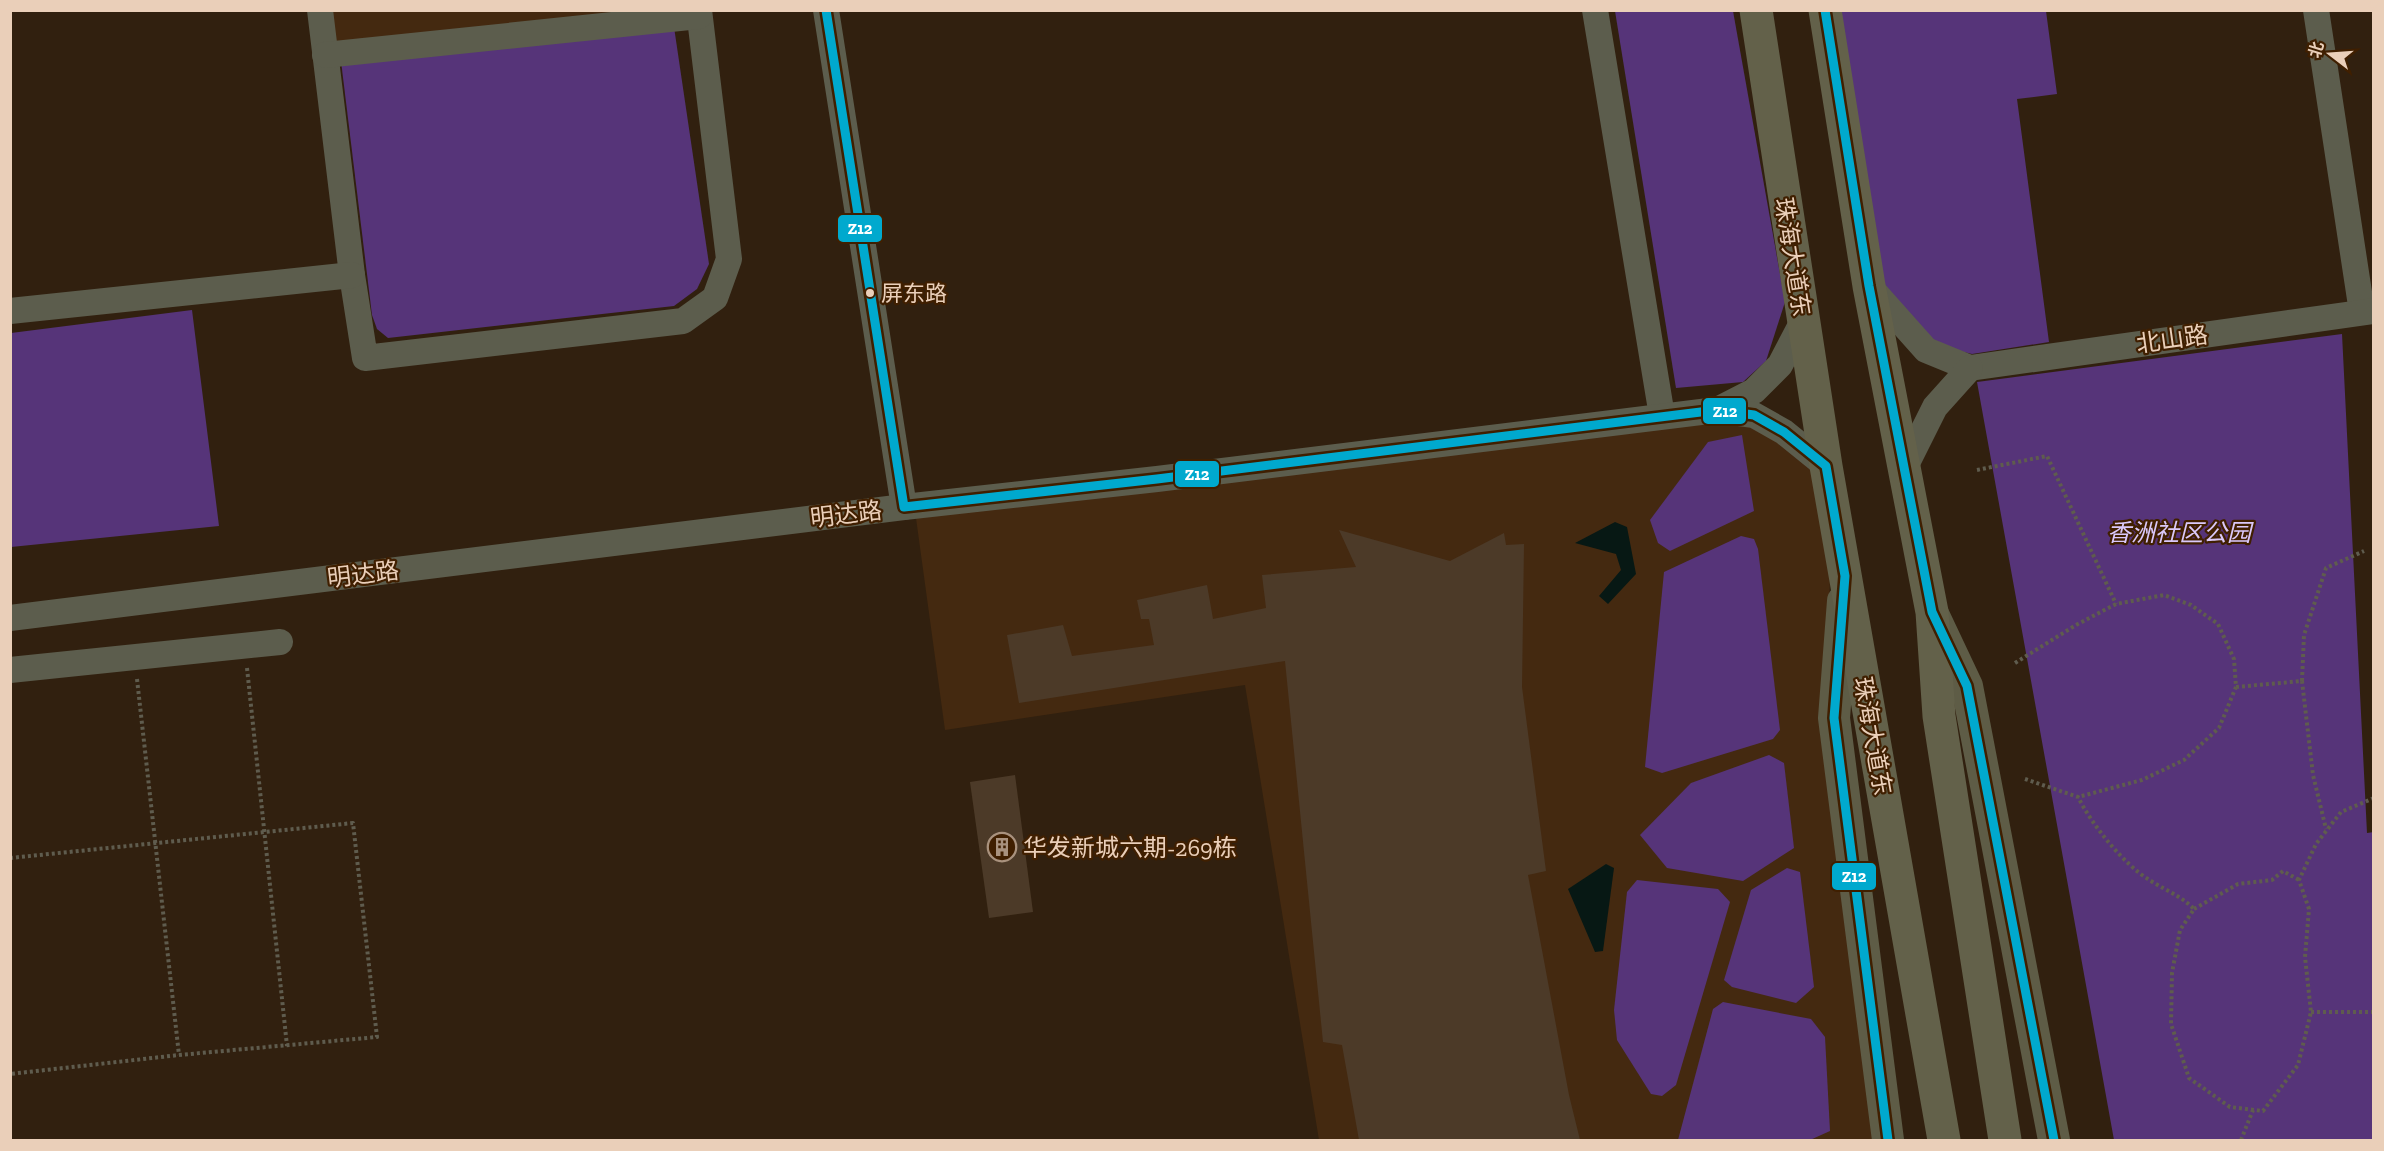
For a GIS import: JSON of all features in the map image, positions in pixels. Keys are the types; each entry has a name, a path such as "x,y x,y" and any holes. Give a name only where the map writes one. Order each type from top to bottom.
{"highway":[{"name":"珠海大道东","path":"1756,10 1826,466 1944,1140"},
{"path":"1825,10 1869,286 1932,612 1939,716 2005,1140"}],"main road":[{"path":"1845,576 1834,718 1888,1140"},
{"path":"1932,612 1967,686 2054,1140"}],"street":[{"path":"320,10 325,55 352,275 365,358 683,321 715,298 729,259 699,14 325,55"},
{"path":"826,10 904,507"},
{"path":"1595,10 1662,416"},
{"path":"2316,10 2368,312"},
{"path":"10,311 352,275"},
{"path":"1869,286 1926,350 1970,368 1935,406 1904,469"},
{"name":"北山路","path":"1970,368 2368,312"},
{"name":"明达路","path":"1717,410 1754,391 1780,365 1803,321"},
{"name":"明达路","path":"10,618 904,507 1169,478 1717,410 1754,415 1784,432 1826,466"},
{"path":"10,669 280,642"}],"path":[{"path":"1977,470 2048,456 2116,604"},
{"path":"2326,830 2313,775 2301,681 2304,635 2326,568 2364,551"},
{"path":"2015,663 2076,625 2116,604 2164,595 2191,605 2218,624 2234,659 2236,687 2219,728 2184,760 2142,780 2078,797 2025,779"},
{"path":"245,646 286,1046"},
{"path":"135,657 179,1055"},
{"path":"2236,687 2301,681"},
{"path":"2078,797 2119,854 2150,880 2181,897 2194,909"},
{"path":"2299,880 2316,844 2341,812 2373,798"},
{"path":"10,858 353,823 377,1037 179,1055 10,1074"},
{"path":"2283,871 2299,880 2309,909 2305,957 2311,1012 2298,1065 2263,1111 2230,1107 2189,1078 2171,1024 2172,973 2180,930 2194,909 2238,884 2272,879 2283,871"},
{"path":"2311,1012 2373,1012"},
{"path":"2241,1140 2253,1110"}],"shaded area":[{"path":"692,10 329,48 325,11"},
{"path":"1721,421 1749,425 1779,442 1818,473 1830,579 1824,720 1879,1140 1319,1140 1245,685 945,730 916,518"},
{"path":"1615,522 1627,527 1636,574 1608,604 1599,596 1621,570 1616,554 1575,543"},
{"path":"1606,864 1614,868 1603,951 1595,952 1568,889"}],"green space":[{"path":"1615,11 1733,11 1785,302 1766,361 1743,382 1676,388"},
{"path":"1832,11 2046,11 2057,94 2017,99 2049,342 1972,354 1931,344 1875,283"},
{"path":"674,27 709,264 697,289 674,306 388,338 377,329 372,315 341,61"},
{"path":"192,310 219,526 11,547 11,333"},
{"name":"香洲社区公园","path":"2342,334 2367,833 2374,832 2373,1140 2114,1140 1977,382"},
{"path":"1742,435 1754,511 1670,551 1658,543 1650,520 1708,442"},
{"path":"1741,536 1754,539 1758,549 1780,730 1773,739 1662,773 1645,767 1664,572"},
{"path":"1769,755 1784,763 1794,848 1743,881 1667,868 1640,835 1691,783"},
{"path":"1787,868 1800,872 1814,987 1796,1003 1732,987 1724,980 1751,890"},
{"path":"1637,880 1718,889 1730,902 1676,1085 1662,1096 1651,1094 1617,1040 1614,1010 1627,892"},
{"path":"1723,1002 1811,1019 1825,1037 1830,1131 1810,1140 1678,1140 1713,1009"}],"building":[{"path":"1339,530 1450,561 1504,533 1506,545 1524,544 1522,687 1546,871 1528,875 1569,1095 1580,1140 1359,1140 1342,1045 1323,1042 1285,661 1019,703 1007,635 1063,625 1072,656 1154,645 1149,619 1141,619 1137,600 1207,585 1213,619 1266,608 1262,575 1356,567"},
{"name":"华发新城六期-269栋","path":"1015,775 1033,912 989,918 970,782"}],"transit line":[{"name":"Z12","path":"826,10 904,507 1157,479 1717,410 1754,415 1784,432 1826,466 1845,576 1834,718 1888,1140"},
{"name":"Z12","path":"1825,10 1869,286 1932,612 1967,686 2054,1140"}],"place":[{"name":"屏东路","path":"870,293"},
{"name":"华发新城六期-269栋","path":"1002,847"}]}
